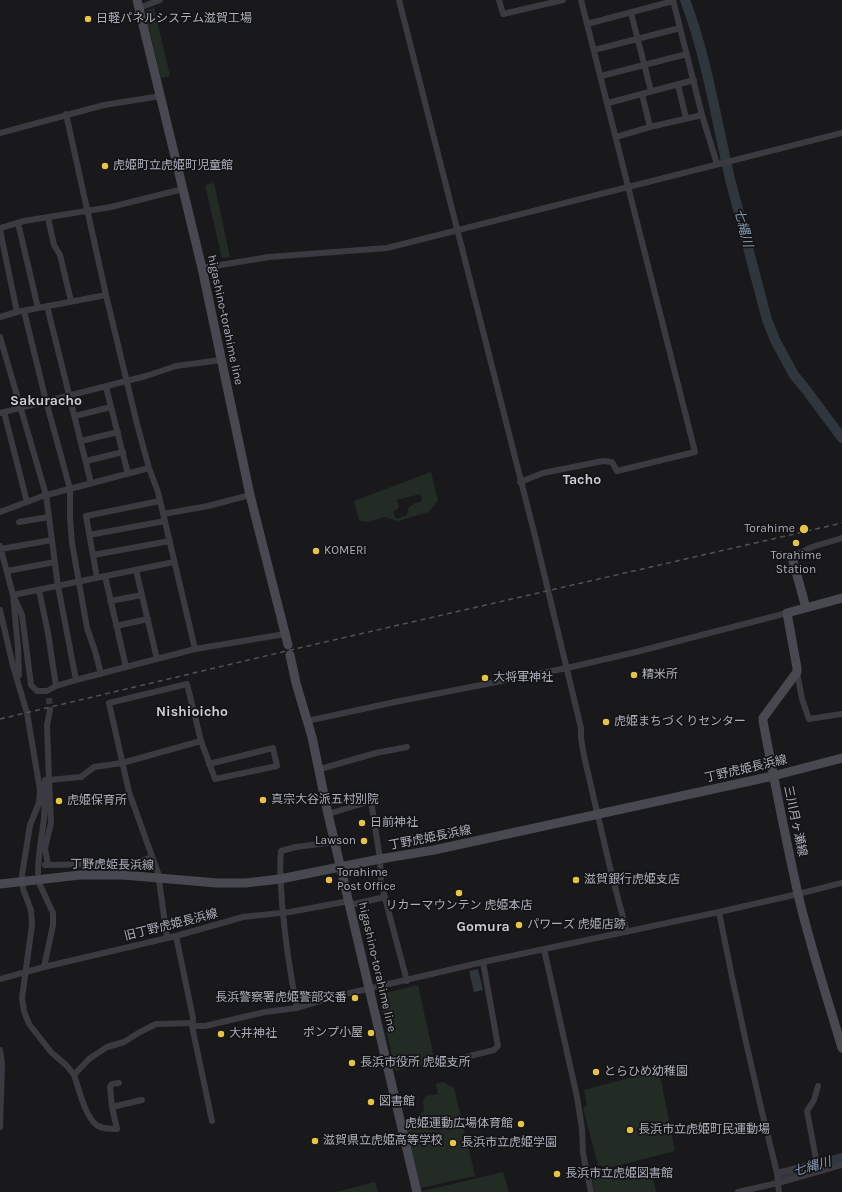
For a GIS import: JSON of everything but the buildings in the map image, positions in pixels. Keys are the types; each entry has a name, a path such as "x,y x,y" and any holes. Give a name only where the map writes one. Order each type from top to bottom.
{"main road":[{"name":"higashino-torahime line","path":"138,4 184,189 250,495 288,645"},
{"path":"792,557 806,608"},
{"path":"797,672 787,613 842,598"},
{"name":"higashino-torahime line","path":"290,655 296,683 320,769 328,814 370,988 416,1192"},
{"name":"三川月ヶ瀬線","path":"797,672 763,721 798,894 842,1048"},
{"name":"丁野虎姫長浜線","path":"0,884 80,875 123,875 217,883 245,883 280,880 380,859 434,850 773,776 842,758"}],"street":[{"path":"138,4 160,0"},
{"path":"399,0 520,482 536,540 581,728 585,762 627,932"},
{"path":"499,0 503,14 563,0"},
{"path":"520,482 543,473 603,461 612,462 617,471 694,452 608,103 581,0"},
{"path":"587,24 673,1 702,114 718,164"},
{"path":"631,13 651,91"},
{"path":"594,50 680,28"},
{"path":"601,76 687,54"},
{"path":"608,103 694,80"},
{"path":"678,85 686,118"},
{"path":"642,94 650,127"},
{"path":"0,133 104,105 161,96"},
{"path":"66,114 106,295 137,424 160,501 170,541 194,649"},
{"path":"616,137 702,114"},
{"path":"202,268 268,257 387,248 842,133"},
{"path":"101,674 87,628 72,543 70,489 20,311 0,229 18,223 87,212 184,189"},
{"path":"48,218 54,245 60,255 72,300"},
{"path":"18,223 38,308"},
{"path":"0,317 20,311 72,300 106,295"},
{"path":"47,306 91,483"},
{"path":"0,337 46,495 58,586 76,680"},
{"path":"27,502 2,412 127,381 176,366 221,360"},
{"path":"106,386 128,474"},
{"path":"75,416 111,407"},
{"path":"81,441 118,432"},
{"path":"86,461 123,452"},
{"path":"0,512 46,495 150,468"},
{"path":"89,536 250,495"},
{"path":"97,578 86,516 160,501"},
{"path":"19,522 48,517"},
{"path":"775,553 782,556 788,555 792,557 812,547 842,538"},
{"path":"19,685 18,648 13,595 0,547 52,540"},
{"path":"93,555 170,541"},
{"path":"7,571 55,562"},
{"path":"13,595 174,562"},
{"path":"136,570 157,659"},
{"path":"105,576 126,667"},
{"path":"39,590 48,633 56,686"},
{"path":"13,595 22,615 31,685 37,691 48,694 56,686 194,649 285,634"},
{"path":"110,601 142,595"},
{"path":"0,610 27,713 40,790 39,803 30,826 22,876 19,882 31,910 32,925 31,941 24,973 22,998 24,1011 29,1024 51,1052 67,1066 74,1075 88,1114 92,1121 99,1126 108,1129 117,1129 112,1107 110,1087 112,1084 119,1083"},
{"path":"307,721 567,668 636,652 787,613"},
{"path":"116,626 148,619"},
{"path":"797,672 802,699 809,719 842,714"},
{"path":"167,938 158,878 129,792 109,703 187,684 200,740 209,764 215,779 277,766 273,748 209,764"},
{"path":"48,865 45,848 51,823 47,725 50,710"},
{"path":"38,873 38,855 44,817 45,780 81,777 94,767 122,763 200,740"},
{"path":"320,769 376,753 407,747"},
{"path":"328,814 371,801 380,859 381,883 407,981"},
{"path":"36,813 44,817"},
{"path":"297,1008 283,912 279,865 281,851 296,847 335,842"},
{"path":"38,865 102,864 126,866 152,857"},
{"path":"74,1075 89,1059 107,1047 124,1042 156,1024 192,1024 205,1026 264,1012 297,1008 370,988 407,981 483,962 720,912 842,883"},
{"path":"40,885 53,913 53,925 44,967"},
{"name":"旧丁野虎姫長浜線","path":"0,979 44,967 176,936 244,917 385,897"},
{"path":"720,912 741,1024 777,1173 779,1192"},
{"path":"176,936 186,980 192,1024 212,1121"},
{"path":"544,949 575,1086 578,1115 582,1128 579,1144 591,1192"},
{"path":"438,1064 494,1050 498,1046 483,962"},
{"path":"0,1050 2,1064 0,1127"},
{"path":"777,1173 812,1164 816,1159 807,1111 814,1100 818,1086"},
{"path":"112,1107 142,1100"},
{"path":"738,1192 778,1183 842,1165"}],"shaded area":[{"path":"154,8 170,76 161,78 145,11"},
{"path":"214,183 230,257 222,258 205,185"},
{"path":"431,472 438,501 428,512 398,521 384,517 368,522 359,520 354,501","holes":["420,494 422,501 413,504 408,509 407,515 397,519 395,517 393,512 399,508 397,500"]},
{"path":"478,969 483,990 474,992 469,971"},
{"path":"418,985 435,1062 420,1066 419,1061 412,1063 412,1067 395,1071 379,995"},
{"name":"長浜市立虎姫町民運動場","path":"659,1070 675,1151 609,1168 598,1165 583,1108 587,1106 584,1090"},
{"path":"443,1082 454,1088 475,1176 421,1188 406,1127 424,1111 423,1101 426,1096 438,1094 436,1084"},
{"path":"650,1166 656,1192 595,1192 592,1180"},
{"path":"503,1172 509,1192 419,1192"},
{"path":"375,1182 378,1192 336,1192"}],"waterway":[{"name":"七縄川","path":"685,0 693,22 705,66 730,179 767,320 776,342 794,375 842,438"},
{"name":"七縄川","path":"781,1176 842,1158"}],"tunnel":[{"path":"49,698 50,710"}],"railway":[{"path":"0,719 299,648 842,523"}],"place":[{"name":"日軽パネルシステム滋賀工場","path":"88,19"},
{"name":"虎姫町立虎姫町児童館","path":"105,166"},
{"name":"Torahime","path":"804,529"},
{"name":"Torahime Station","path":"796,543"},
{"name":"KOMERI","path":"316,551"},
{"name":"精米所","path":"634,675"},
{"name":"大将軍神社","path":"485,678"},
{"name":"虎姫まちづくりセンター","path":"606,722"},
{"name":"真宗大谷派五村別院","path":"263,800"},
{"name":"虎姫保育所","path":"59,801"},
{"name":"日前神社","path":"362,823"},
{"name":"Lawson","path":"364,841"},
{"name":"Torahime Post Office","path":"329,880"},
{"name":"滋賀銀行虎姫支店","path":"576,880"},
{"name":"リカーマウンテン 虎姫本店","path":"459,893"},
{"name":"パワーズ 虎姫店跡","path":"519,925"},
{"name":"長浜警察署虎姫警部交番","path":"355,998"},
{"name":"ポンプ小屋","path":"371,1033"},
{"name":"大井神社","path":"221,1034"},
{"name":"長浜市役所 虎姫支所","path":"352,1063"},
{"name":"とらひめ幼稚園","path":"596,1072"},
{"name":"図書館","path":"371,1102"},
{"name":"虎姫運動広場体育館","path":"521,1124"},
{"name":"長浜市立虎姫町民運動場","path":"630,1130"},
{"name":"滋賀県立虎姫高等学校","path":"315,1141"},
{"name":"長浜市立虎姫学園","path":"453,1143"},
{"name":"長浜市立虎姫図書館","path":"557,1174"}],"district":[{"name":"Sakuracho","path":"46,401"},
{"name":"Tacho","path":"582,480"},
{"name":"Nishioicho","path":"192,712"},
{"name":"Gomura","path":"483,927"}]}
